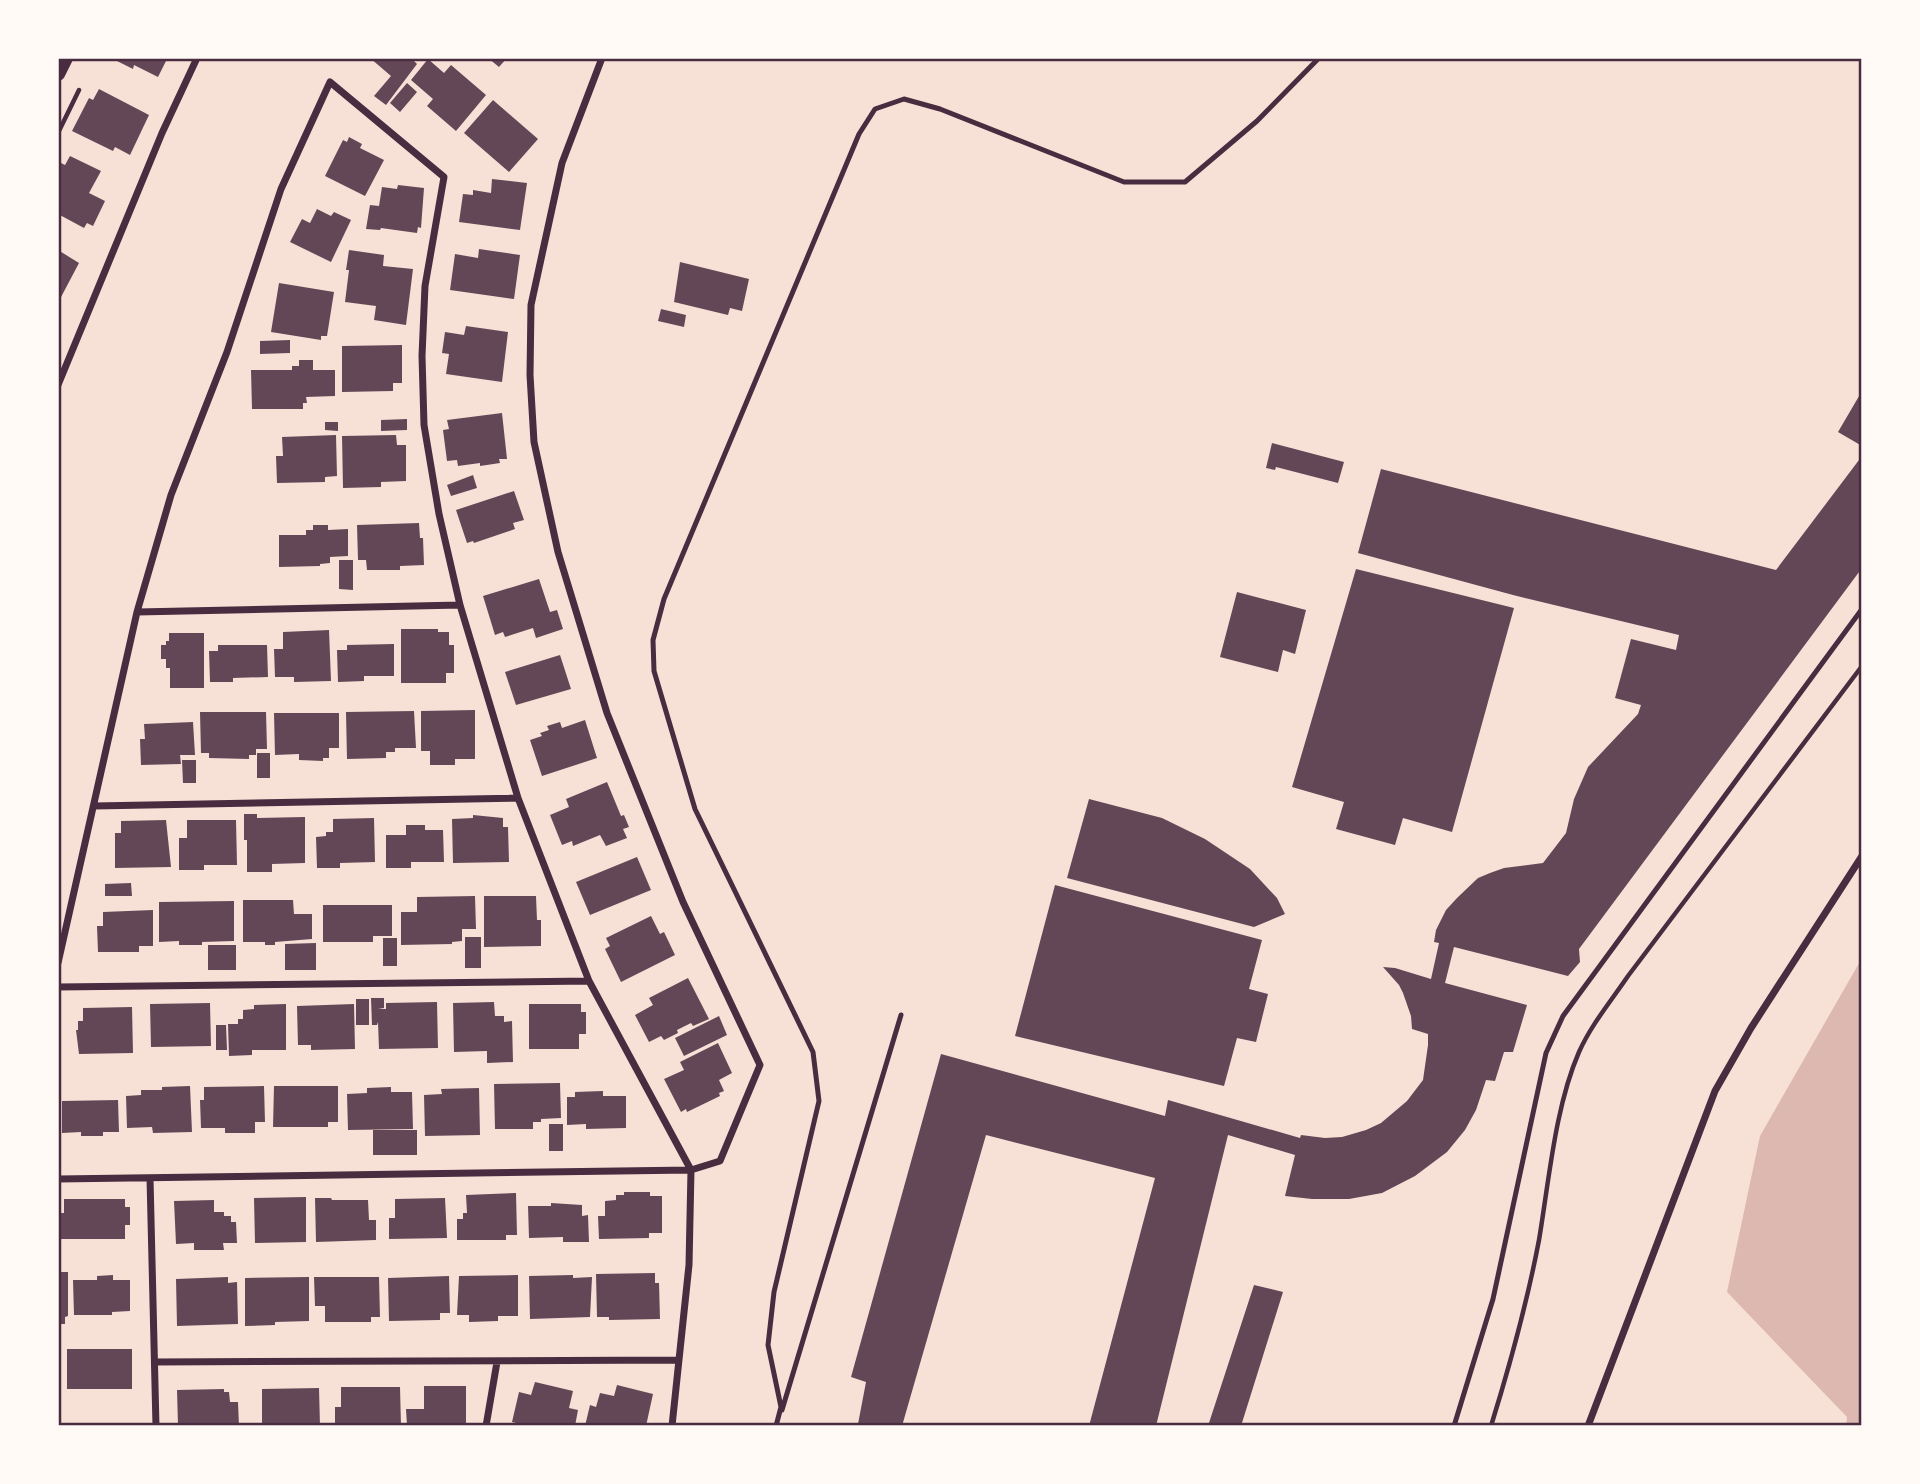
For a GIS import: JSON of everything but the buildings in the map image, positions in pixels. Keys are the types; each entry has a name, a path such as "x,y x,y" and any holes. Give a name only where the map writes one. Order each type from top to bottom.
{"main road":[{"path":"58,74 66,58"}],"street":[{"path":"58,385 162,133 197,58"},
{"path":"58,1179 691,1170 720,1161 760,1065 683,902 607,713 558,552 534,442 530,375 531,305 562,163 602,58"},
{"path":"58,963 137,612 170,495 226,352 281,189 330,82 444,177 425,286 422,356 424,425 439,514 460,605 519,798 589,981 691,1170 689,1265 672,1426"},
{"path":"137,612 460,605"},
{"path":"94,806 519,798"},
{"path":"1588,1426 1715,1091 1751,1028 1862,856"},
{"path":"58,987 589,981"},
{"path":"150,1178 156,1426"},
{"path":"155,1362 679,1360"},
{"path":"486,1426 497,1362"}],"lane":[{"path":"776,1426 781,1408 768,1345 774,1292 819,1101 813,1052 695,809 654,671 653,640 663,599 859,134 875,109 904,99 940,109 1124,182 1185,182 1257,121 1319,58"},
{"path":"1454,1426 1493,1299 1546,1053 1563,1016 1862,609"},
{"path":"776,1426 901,1015"}],"path":[{"path":"58,133 84,80"},
{"path":"1491,1426 1516,1348 1568,1080 1580,1051 1594,1025 1628,976 1862,667"}],"shaded area":[{"path":"1862,958 1862,1426 1846,1426 1847,1417 1727,1292 1760,1136"}]}
